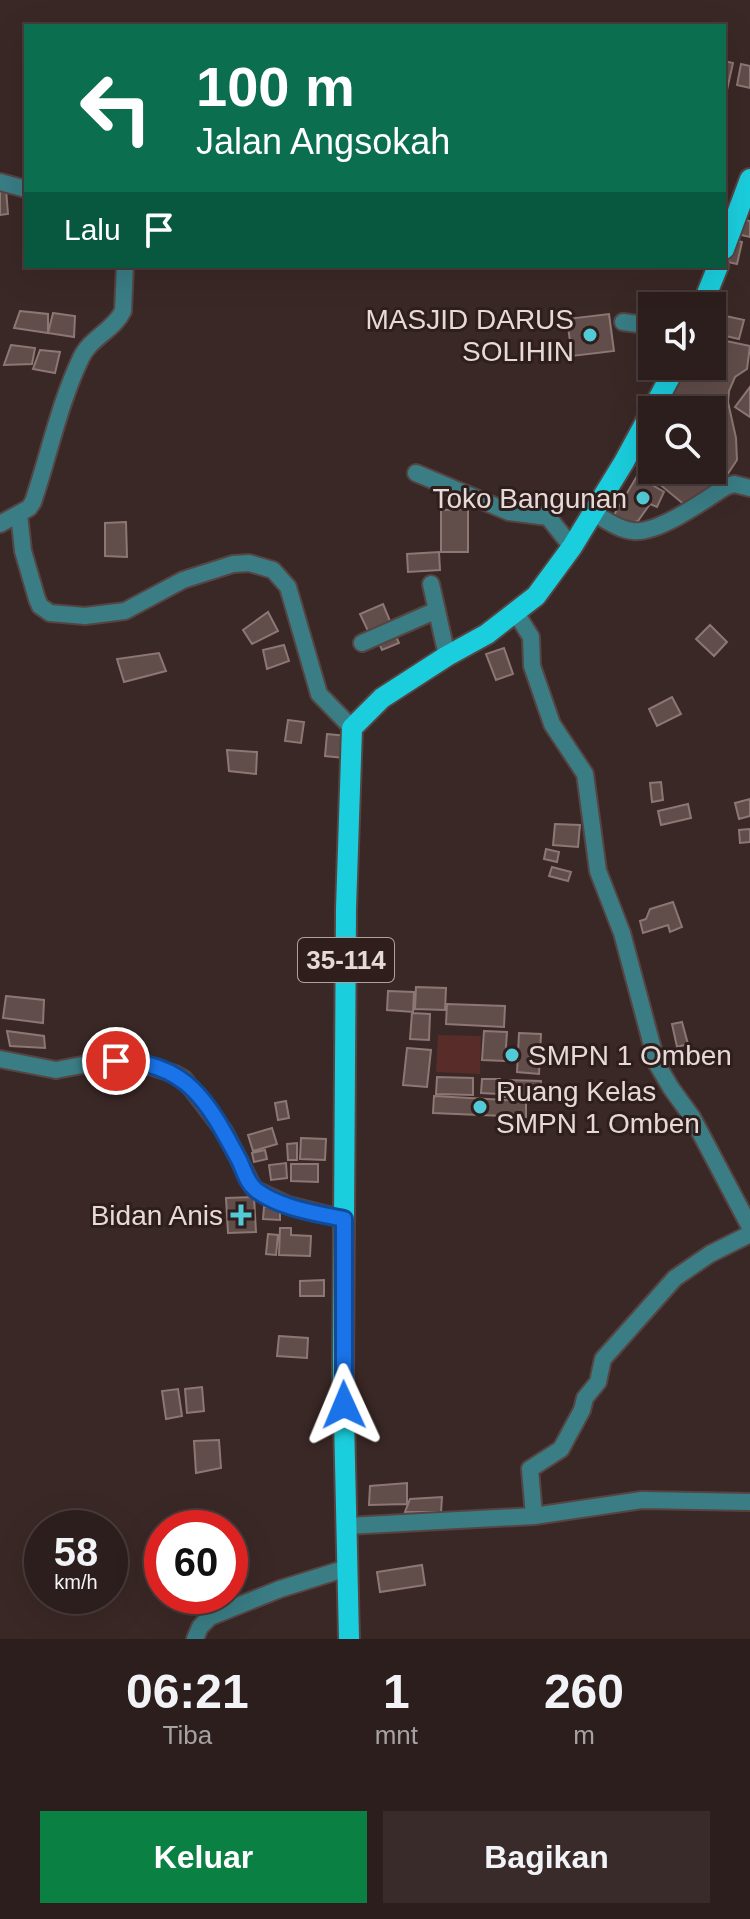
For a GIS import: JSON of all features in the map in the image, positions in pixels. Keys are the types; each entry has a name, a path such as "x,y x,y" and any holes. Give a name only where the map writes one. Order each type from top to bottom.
{"main road":[{"path":"726,244 750,179"},
{"path":"708,292 717,268"},
{"path":"352,728 382,698 516,613 551,578 624,462 668,380"},
{"name":"35-114","path":"349,1639 343,1375 346,893 352,728"}],"street":[{"path":"0,182 24,188"},
{"path":"0,524 29,508 33,502 81,356 93,340 120,318 123,311 125,268"},
{"path":"623,322 638,324"},
{"path":"416,473 509,512 548,517 572,547"},
{"path":"593,513 623,529 639,531 676,516 725,487 734,484 750,488"},
{"path":"19,514 23,551 37,599 40,606 50,613 85,616 125,611 183,580 233,564 249,563 273,570 288,587 319,694 352,728"},
{"path":"431,584 447,656"},
{"path":"362,643 437,610"},
{"path":"516,613 531,637 532,666 552,724 585,774 598,871 622,933 657,1064 692,1117 750,1227"},
{"path":"0,1059 56,1070 98,1062 133,1061 175,1074 184,1079 224,1131 254,1189 288,1205 344,1219"},
{"path":"534,1516 530,1469 558,1454 582,1410 585,1398 599,1379 603,1359 675,1278 710,1254 750,1234"},
{"path":"347,1526 534,1516 642,1500 750,1502"},
{"path":"195,1639 200,1627 210,1617 280,1589 347,1568"}],"shaded area":[{"path":"438,1035 481,1036 480,1074 436,1072"}],"building":[{"path":"726,61 733,63 726,90"},
{"path":"741,64 750,66 750,88 737,85"},
{"path":"0,189 6,189 8,214 0,215"},
{"path":"740,219 750,221 750,237 737,234"},
{"path":"734,240 742,242 737,264 728,262"},
{"path":"20,311 48,314 48,333 14,328"},
{"path":"53,313 75,316 74,337 48,333"},
{"name":"MASJID DARUS SOLIHIN","path":"609,314 614,351 572,356 567,319"},
{"path":"726,316 744,320 739,339 726,336"},
{"path":"726,341 750,346 747,369 735,377 729,391 737,460 726,476 726,396 663,396 671,380 726,380"},
{"path":"11,345 35,348 32,364 4,365"},
{"path":"40,350 60,352 55,373 33,369"},
{"path":"750,387 750,417 735,407"},
{"path":"638,443 638,466 629,459"},
{"name":"Toko Bangunan","path":"637,476 638,484 650,484 664,492 657,507 650,504 638,521 630,524 614,515"},
{"path":"659,484 717,484 686,506"},
{"path":"468,509 468,552 441,552 441,510"},
{"path":"126,522 127,557 105,556 105,523"},
{"path":"439,552 440,570 408,572 407,554"},
{"path":"383,604 390,621 368,631 360,614"},
{"path":"268,612 278,631 252,644 243,630"},
{"path":"710,625 727,642 714,656 696,639"},
{"path":"395,634 399,643 382,650 378,641"},
{"path":"284,645 289,661 267,669 263,650"},
{"path":"504,648 513,674 496,680 486,654"},
{"path":"159,653 166,671 124,682 117,659"},
{"path":"672,697 681,714 657,726 649,709"},
{"path":"288,720 304,722 301,743 285,741"},
{"path":"327,734 347,736 344,758 325,756"},
{"path":"227,750 257,752 256,774 229,771"},
{"path":"661,782 663,800 652,802 650,783"},
{"path":"750,799 750,816 739,819 735,803"},
{"path":"688,804 691,818 661,825 658,811"},
{"path":"555,824 580,825 578,847 553,845"},
{"path":"750,829 750,842 740,843 739,830"},
{"path":"546,849 559,852 557,862 544,859"},
{"path":"552,867 571,872 568,881 549,876"},
{"path":"673,902 682,927 670,932 668,925 643,933 640,921 646,919 650,909"},
{"path":"416,987 446,988 445,1010 415,1009"},
{"path":"388,991 414,992 413,1012 387,1010"},
{"path":"6,996 44,1000 43,1023 3,1018"},
{"name":"Ruang Kelas SMPN 1 Omben","path":"447,1004 505,1006 504,1027 446,1024"},
{"path":"412,1013 430,1014 429,1040 410,1039"},
{"path":"682,1022 688,1044 677,1047 672,1024"},
{"path":"7,1031 44,1036 45,1048 10,1046"},
{"path":"484,1031 507,1032 505,1061 482,1060"},
{"path":"519,1033 541,1034 539,1074 517,1072"},
{"path":"407,1048 431,1050 427,1087 403,1085"},
{"path":"670,1049 676,1062 661,1068 656,1055"},
{"name":"Ruang Kelas SMPN 1 Omben","path":"437,1077 473,1078 473,1095 436,1094"},
{"path":"482,1079 500,1079 499,1094 481,1093"},
{"name":"Ruang Kelas SMPN 1 Omben","path":"505,1080 541,1081 540,1098 504,1097"},
{"name":"Ruang Kelas SMPN 1 Omben","path":"434,1096 526,1101 526,1117 433,1113"},
{"path":"286,1101 289,1118 278,1120 275,1103"},
{"path":"272,1128 277,1144 253,1151 248,1135"},
{"path":"301,1138 326,1139 325,1160 300,1159"},
{"path":"297,1143 297,1160 288,1160 287,1144"},
{"path":"265,1150 267,1159 254,1162 252,1153"},
{"path":"286,1163 287,1178 271,1180 269,1165"},
{"path":"291,1164 318,1164 318,1182 291,1181"},
{"name":"Bidan Anis","path":"254,1197 256,1232 228,1233 226,1198"},
{"path":"264,1207 280,1207 280,1220 263,1219"},
{"path":"280,1228 291,1228 291,1235 311,1236 310,1256 279,1255"},
{"path":"268,1234 278,1235 276,1255 266,1254"},
{"path":"324,1280 324,1296 300,1296 300,1281"},
{"path":"279,1336 308,1338 307,1358 277,1356"},
{"path":"202,1387 204,1411 187,1413 185,1389"},
{"path":"178,1389 182,1416 166,1419 162,1391"},
{"path":"219,1440 221,1468 196,1473 194,1441"},
{"path":"407,1483 407,1504 369,1505 370,1486"},
{"path":"442,1497 441,1512 405,1512 410,1499"},
{"path":"422,1565 425,1585 380,1592 377,1572"}],"place":[{"name":"MASJID DARUS SOLIHIN","path":"590,335"},
{"name":"Toko Bangunan","path":"643,498"},
{"name":"SMPN 1 Omben","path":"512,1055"},
{"name":"Ruang Kelas SMPN 1 Omben","path":"480,1107"},
{"name":"Bidan Anis","path":"241,1215"}],"route":[{"path":"116,1061 159,1067 184,1079 224,1131 254,1189 306,1211 344,1219 344,1405"}]}
